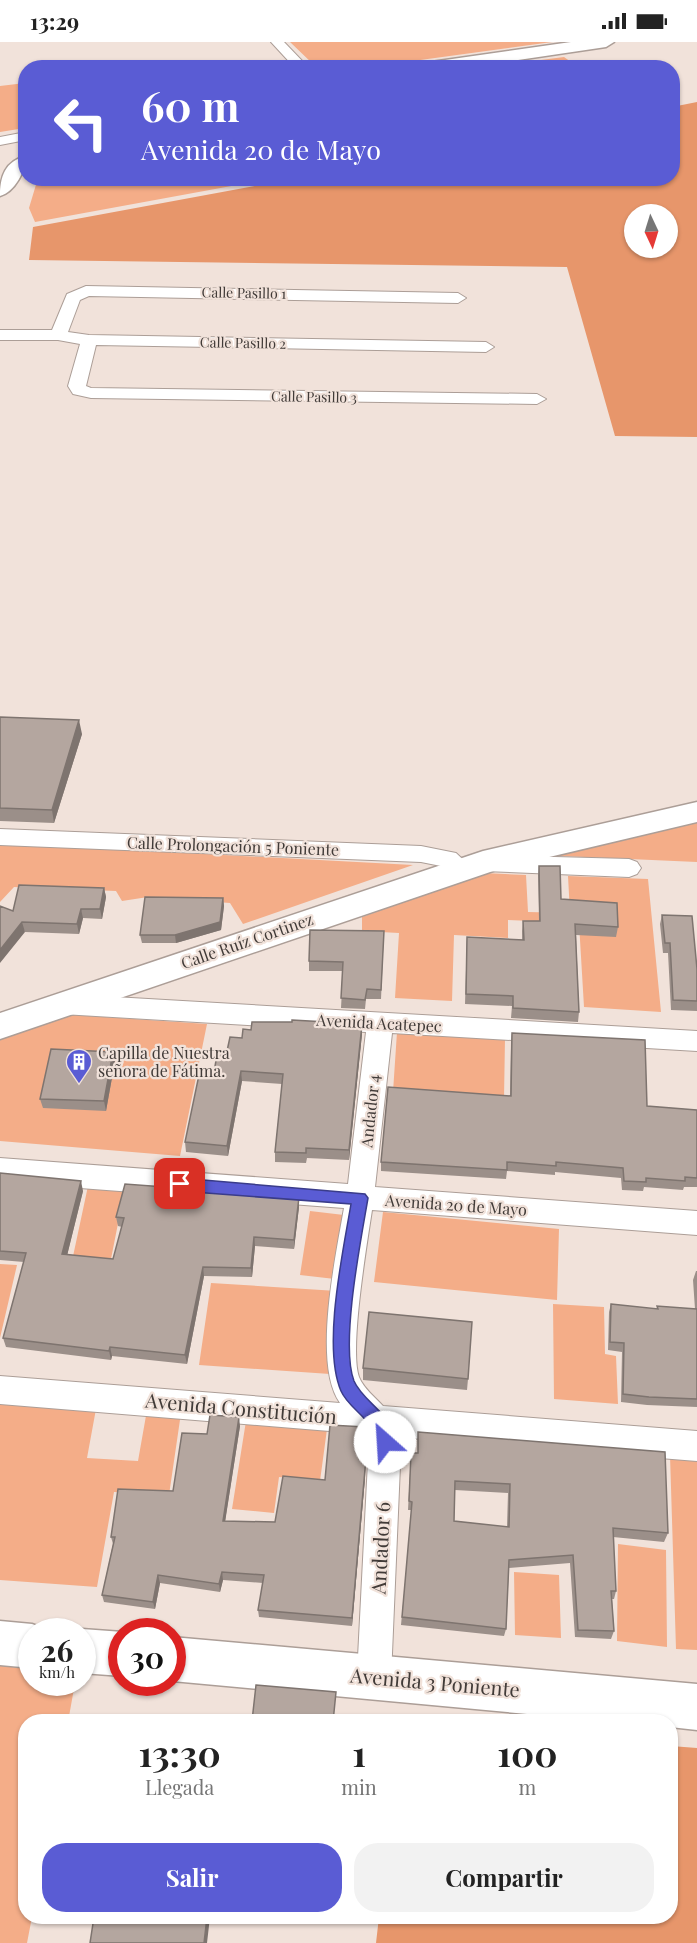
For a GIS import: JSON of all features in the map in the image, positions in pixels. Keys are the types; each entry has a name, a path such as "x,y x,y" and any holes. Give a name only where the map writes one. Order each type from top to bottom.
{"street":[{"path":"276,42 295,60"},
{"path":"480,60 606,42"},
{"path":"0,141 18,138"},
{"path":"0,190 18,167"},
{"name":"Calle Pasillo 1","path":"58,335 73,297 86,291 458,298"},
{"name":"Calle Pasillo 2","path":"0,335 58,335 89,340 486,347"},
{"name":"Calle Pasillo 3","path":"89,340 77,386 79,390 91,393 537,399"},
{"name":"Calle Ruíz Cortinez","path":"0,1026 479,864 697,812"},
{"name":"Calle Prolongación 5 Poniente","path":"0,837 421,854 479,864 629,868"},
{"name":"Avenida Acatepec","path":"60,1004 697,1041"},
{"name":"Andador 4","path":"376,1421 349,1390 343,1375 341,1350 350,1258 360,1198 380,1024"},
{"name":"Avenida 20 de Mayo","path":"0,1170 697,1223"},
{"name":"Avenida Constitución","path":"0,1390 697,1446"},
{"name":"Andador 6","path":"374,1677 386,1457 385,1442 376,1421"},
{"path":"0,1643 18,1645"},
{"name":"Avenida 3 Poniente","path":"186,1660 697,1707"}],"shaded area":[{"path":"290,42 552,42 420,60 309,60"},
{"path":"564,57 568,60 541,60"},
{"path":"18,84 18,129 0,132 0,86"},
{"path":"697,102 697,437 615,436 567,267 29,260 33,227 255,186 680,186 680,105"},
{"path":"36,186 232,186 35,222 29,208"},
{"path":"697,822 697,862 539,855"},
{"path":"0,843 413,865 243,924 230,903 148,897 122,901 116,891 14,887 0,902"},
{"path":"484,873 526,875 528,912 570,913 568,876 648,879 661,1012 584,1007 579,923 508,920 508,938 454,935 452,1001 395,998 399,933 362,931 362,917"},
{"path":"61,1014 207,1024 180,1156 0,1141 0,1039"},
{"path":"397,1032 505,1038 504,1099 393,1092"},
{"path":"88,1186 125,1188 110,1264 72,1261"},
{"path":"310,1211 344,1215 335,1279 300,1275"},
{"path":"383,1212 559,1229 557,1300 374,1282"},
{"path":"0,1264 17,1265 0,1338"},
{"path":"211,1283 337,1291 330,1374 199,1365"},
{"path":"553,1304 604,1307 605,1354 616,1356 618,1404 554,1399"},
{"path":"0,1403 96,1409 87,1458 138,1461 147,1410 181,1413 169,1495 114,1492 97,1587 0,1580"},
{"path":"246,1421 327,1429 320,1481 279,1477 274,1513 232,1509"},
{"path":"670,1455 697,1457 697,1650 676,1649"},
{"path":"618,1544 666,1550 667,1647 617,1641"},
{"path":"514,1572 559,1575 561,1638 515,1635"},
{"path":"0,1657 18,1659 18,1696 73,1696 69,1714 18,1714 18,1924 31,1924 27,1943 0,1943"},
{"path":"678,1747 697,1748 697,1943 376,1943 378,1924 678,1924"}],"building":[{"path":"0,717 79,720 52,810 0,808"},
{"path":"539,866 560,866 561,899 617,903 618,927 575,924 579,1012 513,1008 513,996 466,994 467,937 524,940 523,921 540,921"},
{"path":"19,885 104,888 100,909 81,909 77,924 22,922 0,950 0,906 13,911"},
{"path":"145,897 223,898 220,922 175,935 140,935"},
{"path":"662,915 692,916 697,969 697,1001 673,1000 670,943 665,943"},
{"path":"310,930 384,931 381,990 367,989 365,1000 341,998 343,962 309,961"},
{"path":"292,1020 362,1024 349,1150 306,1148 306,1153 275,1152 283,1074 241,1071 227,1146 185,1142 200,1070 214,1072 217,1055 221,1056 222,1050 227,1051 230,1037 242,1038 243,1029 251,1030 252,1022 292,1022"},
{"path":"512,1033 645,1040 647,1106 697,1110 697,1178 685,1177 685,1181 646,1178 646,1182 624,1181 623,1168 556,1162 556,1166 507,1162 507,1170 381,1162 388,1087 511,1096"},
{"name":"Capilla de Nuestra señora de Fátima.","path":"51,1049 113,1052 104,1101 40,1099"},
{"path":"0,1173 81,1181 62,1254 113,1259 124,1218 116,1217 125,1184 299,1197 294,1240 254,1237 251,1268 203,1267 185,1355 110,1347 109,1351 3,1338 26,1253 0,1251"},
{"path":"611,1304 658,1309 657,1306 697,1309 697,1399 623,1394 624,1343 610,1342"},
{"path":"369,1312 472,1322 468,1379 363,1368"},
{"path":"210,1415 239,1417 223,1521 275,1522 283,1476 325,1480 330,1425 365,1427 367,1434 365,1469 352,1618 258,1610 264,1575 222,1572 219,1584 158,1575 153,1602 102,1595 115,1537 111,1537 118,1489 173,1491 182,1433 207,1434"},
{"path":"418,1432 665,1452 668,1533 613,1528 616,1591 611,1591 614,1631 578,1630 573,1555 509,1560 506,1629 402,1617 412,1502 409,1501 411,1453 418,1453","holes":["455,1481 510,1484 509,1527 454,1521"]},
{"path":"256,1685 336,1692 334,1714 253,1714"},
{"path":"93,1924 206,1924 204,1943 90,1943"}],"place":[{"name":"Capilla de Nuestra señora de Fátima.","path":"79,1085"}],"route":[{"path":"180,1184 360,1198 350,1258 343,1327 341,1350 343,1375 349,1390 376,1421 385,1442"}]}
